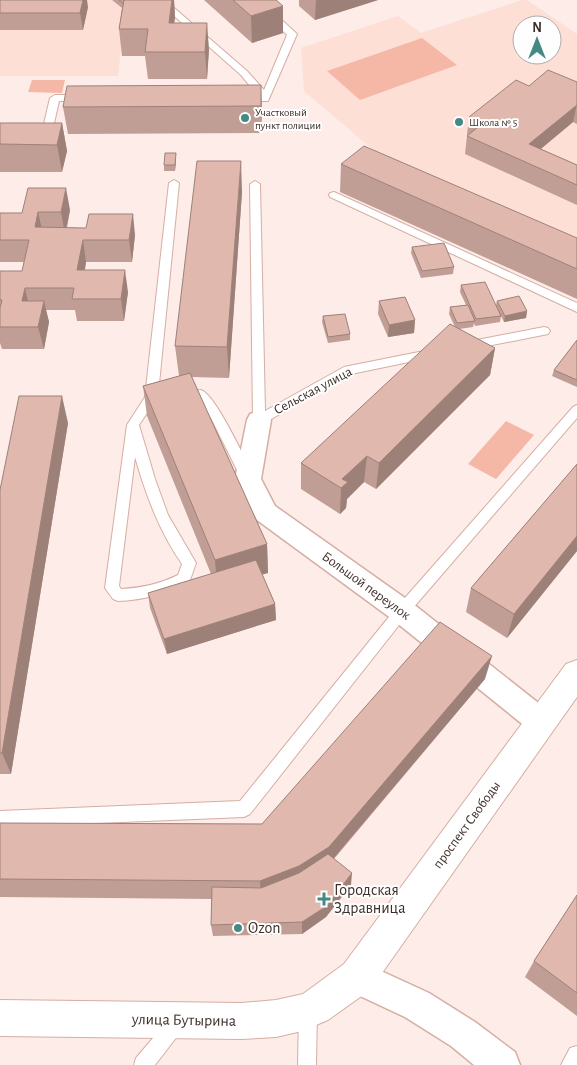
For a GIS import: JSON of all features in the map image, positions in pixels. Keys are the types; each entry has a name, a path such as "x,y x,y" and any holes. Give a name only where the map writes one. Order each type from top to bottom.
{"street":[{"path":"248,479 259,420"},
{"name":"Большой переулок","path":"248,479 266,513 402,611 541,722"},
{"name":"проспект Свободы","path":"357,977 577,673"},
{"path":"357,977 417,1004 463,1034 502,1065"},
{"name":"улица Бутырина","path":"0,1018 241,1021 273,1019 308,1011 330,998 357,977"}],"lane":[{"path":"160,0 244,73 265,99"},
{"path":"255,0 292,34 265,99"},
{"path":"36,141 45,141 55,98 95,98"},
{"path":"235,98 265,99"},
{"path":"133,425 158,505 179,550 189,563 184,579 171,586 134,595 118,595 112,588 133,425 151,397 174,184"},
{"path":"256,184 259,420"},
{"path":"334,196 577,308"},
{"name":"Сельская улица","path":"259,420 348,370 544,331"},
{"path":"151,397 201,395 216,416 248,479"},
{"path":"0,819 244,809 402,611 577,410"},
{"path":"307,1065 308,1011"},
{"path":"143,1065 180,1019"},
{"path":"570,1065 577,1055"}],"shaded area":[{"path":"0,0 112,0 125,11 118,76 0,76"},
{"name":"Школа № 5","path":"527,0 549,15 512,15 512,65 562,65 562,24 577,34 577,243 378,154 304,91 301,48 398,16 421,33"},
{"path":"422,38 457,65 360,100 327,71"},
{"path":"32,80 65,80 62,93 28,92"},
{"path":"506,421 534,435 496,479 468,464"}],"building":[{"path":"0,0 83,0 80,13 0,13"},
{"path":"124,0 172,0 169,23 207,23 205,52 145,52 148,29 119,29"},
{"path":"233,0 276,0 283,6 251,16"},
{"path":"548,70 577,82 577,105 529,144 577,165 577,185 467,136 483,123 469,117 516,80 529,86"},
{"path":"261,85 261,106 63,107 67,86"},
{"path":"0,123 62,123 57,145 0,144"},
{"path":"364,146 577,238 577,269 341,164"},
{"path":"165,153 176,153 175,165 164,165"},
{"path":"197,161 241,161 227,347 175,346"},
{"path":"28,188 66,188 61,212 38,212 35,227 86,228 89,214 133,214 129,240 83,240 77,270 125,270 121,299 72,299 74,288 25,288 22,301 44,301 38,327 0,327 2,300 0,300 0,271 22,271 29,240 0,240 0,213 22,213"},
{"path":"444,243 454,267 422,271 412,247"},
{"path":"485,282 501,316 476,319 461,285"},
{"path":"519,296 527,311 505,316 497,301"},
{"path":"405,297 415,320 389,325 379,301"},
{"path":"468,305 475,321 457,323 450,307"},
{"path":"345,314 350,334 328,337 323,316"},
{"path":"450,324 495,348 379,463 367,456 342,479 348,482 341,488 301,463"},
{"path":"577,340 577,380 554,370"},
{"path":"190,373 267,544 215,560 143,386"},
{"path":"19,396 62,396 2,753 0,753 0,490"},
{"path":"577,464 577,536 514,614 471,588"},
{"path":"256,560 275,604 164,639 148,593"},
{"path":"440,622 492,656 329,847 299,866 260,881 0,879 0,823 262,824"},
{"path":"328,854 352,873 327,906 302,922 211,925 212,887 261,888 299,873"},
{"path":"577,895 577,993 534,961"}],"place":[{"name":"Участковый пункт полиции","path":"245,118"},
{"name":"Школа № 5","path":"459,122"},
{"name":"Городская Здравница","path":"324,899"},
{"name":"Ozon","path":"238,928"}]}
